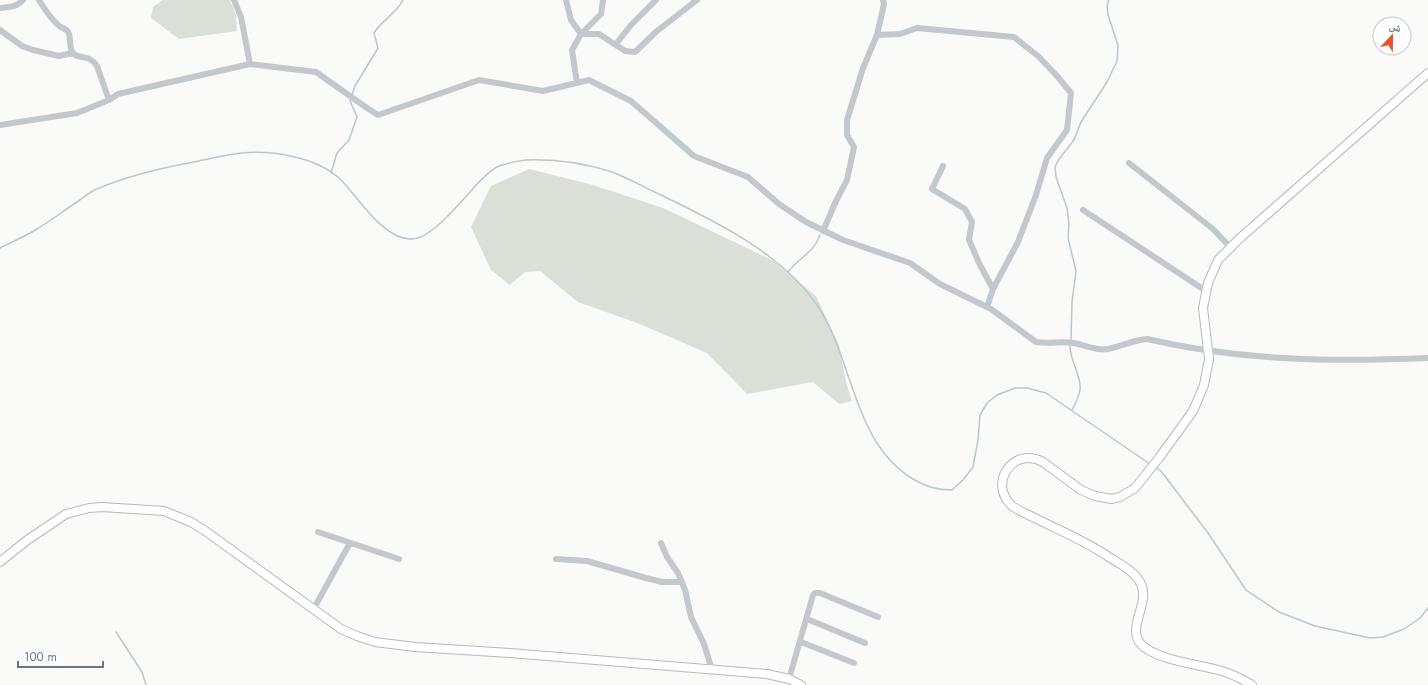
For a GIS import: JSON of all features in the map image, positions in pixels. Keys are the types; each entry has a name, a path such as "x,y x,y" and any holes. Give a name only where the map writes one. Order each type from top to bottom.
{"street":[{"path":"0,8 12,7 19,4 23,0"},
{"path":"39,0 58,26 68,31 70,48 73,53 77,56 86,57 93,60 109,100"},
{"path":"234,0 241,17 250,64"},
{"path":"566,0 571,20 581,34"},
{"path":"577,83 572,50 581,34 601,14 603,0"},
{"path":"616,44 656,0"},
{"path":"581,34 599,34 625,51 635,52 657,31 697,0"},
{"path":"823,231 847,180 854,148 847,135 847,120 863,68 877,35 884,4 883,0"},
{"path":"877,35 900,34 917,28 1014,37 1038,56 1071,93 1067,130 1047,158 1036,194 1018,242 994,289 987,307"},
{"path":"0,30 17,43 33,50 59,56 73,53"},
{"path":"0,125 77,113 109,100 118,94 250,64 316,72 378,115 479,80 543,91 589,80 632,101 694,156 748,177 791,213 823,231 843,240 910,264 940,284 987,307 1036,342 1073,343 1097,349 1107,349 1140,340 1147,340 1209,352 1249,357 1340,361 1428,358"},
{"path":"1252,685 1237,676 1226,672 1162,656 1144,647 1136,636 1136,629 1143,600 1142,585 1138,579 1116,561 1098,550 1013,506 1003,493 1001,484 1008,468 1013,463 1030,457 1043,462 1089,494 1112,499 1120,497 1135,488 1160,458 1193,411 1204,385 1209,352 1203,308 1210,277 1218,260 1230,247 1428,73"},
{"path":"1129,163 1213,229 1230,247"},
{"path":"944,166 932,189 965,210 972,222 969,240 980,265 994,289"},
{"path":"1083,210 1206,291"},
{"path":"0,562 26,541 66,514 77,510 102,507 164,511 190,522 204,530 341,629 375,642 415,647 510,653 767,674 789,679 801,685"},
{"path":"318,532 399,559"},
{"path":"313,610 350,543"},
{"path":"661,543 667,557 678,573 682,582 691,617 704,644 712,670"},
{"path":"556,559 587,561 662,582 682,582"},
{"path":"789,679 801,642 813,595 817,592 878,617"},
{"path":"807,619 865,643"},
{"path":"801,642 854,663"}],"shaded area":[{"path":"163,0 230,0 236,15 237,31 179,39 151,18 153,7"},
{"path":"529,169 593,185 663,208 772,260 816,296 839,345 846,382 852,401 839,404 813,382 747,394 707,353 640,324 578,302 540,271 525,272 510,285 491,270 471,227 491,186"}],"waterway":[{"path":"352,95 355,86 378,48 374,33 403,0"},
{"path":"1071,340 1072,302 1076,271 1068,238 1069,224 1067,208 1056,177 1055,167 1059,159 1074,140 1081,122 1107,82 1117,61 1118,45 1108,15 1107,6 1109,0"},
{"path":"331,173 337,153 349,140 357,117 350,101 351,99"},
{"path":"0,248 33,232 91,192 108,184 157,170 241,153 253,152 280,154 320,166 341,180 382,226 402,238 413,239 430,232 457,207 481,180 497,167 508,163 526,160 547,160 578,164 616,173 705,217 747,241 786,270 803,287 817,305 829,326 856,398 877,444 893,463 918,482 937,489 952,490 963,480 973,467 978,440 980,415 987,403 997,395 1015,388 1027,388 1046,393 1150,464"},
{"path":"788,272 814,247 820,235"},
{"path":"1070,344 1071,356 1080,384 1079,395 1072,410"},
{"path":"1155,467 1161,471 1208,533 1246,590 1279,612 1315,626 1370,638 1383,637 1404,629 1420,618 1428,608"},
{"path":"116,632 142,672 146,685"}]}
